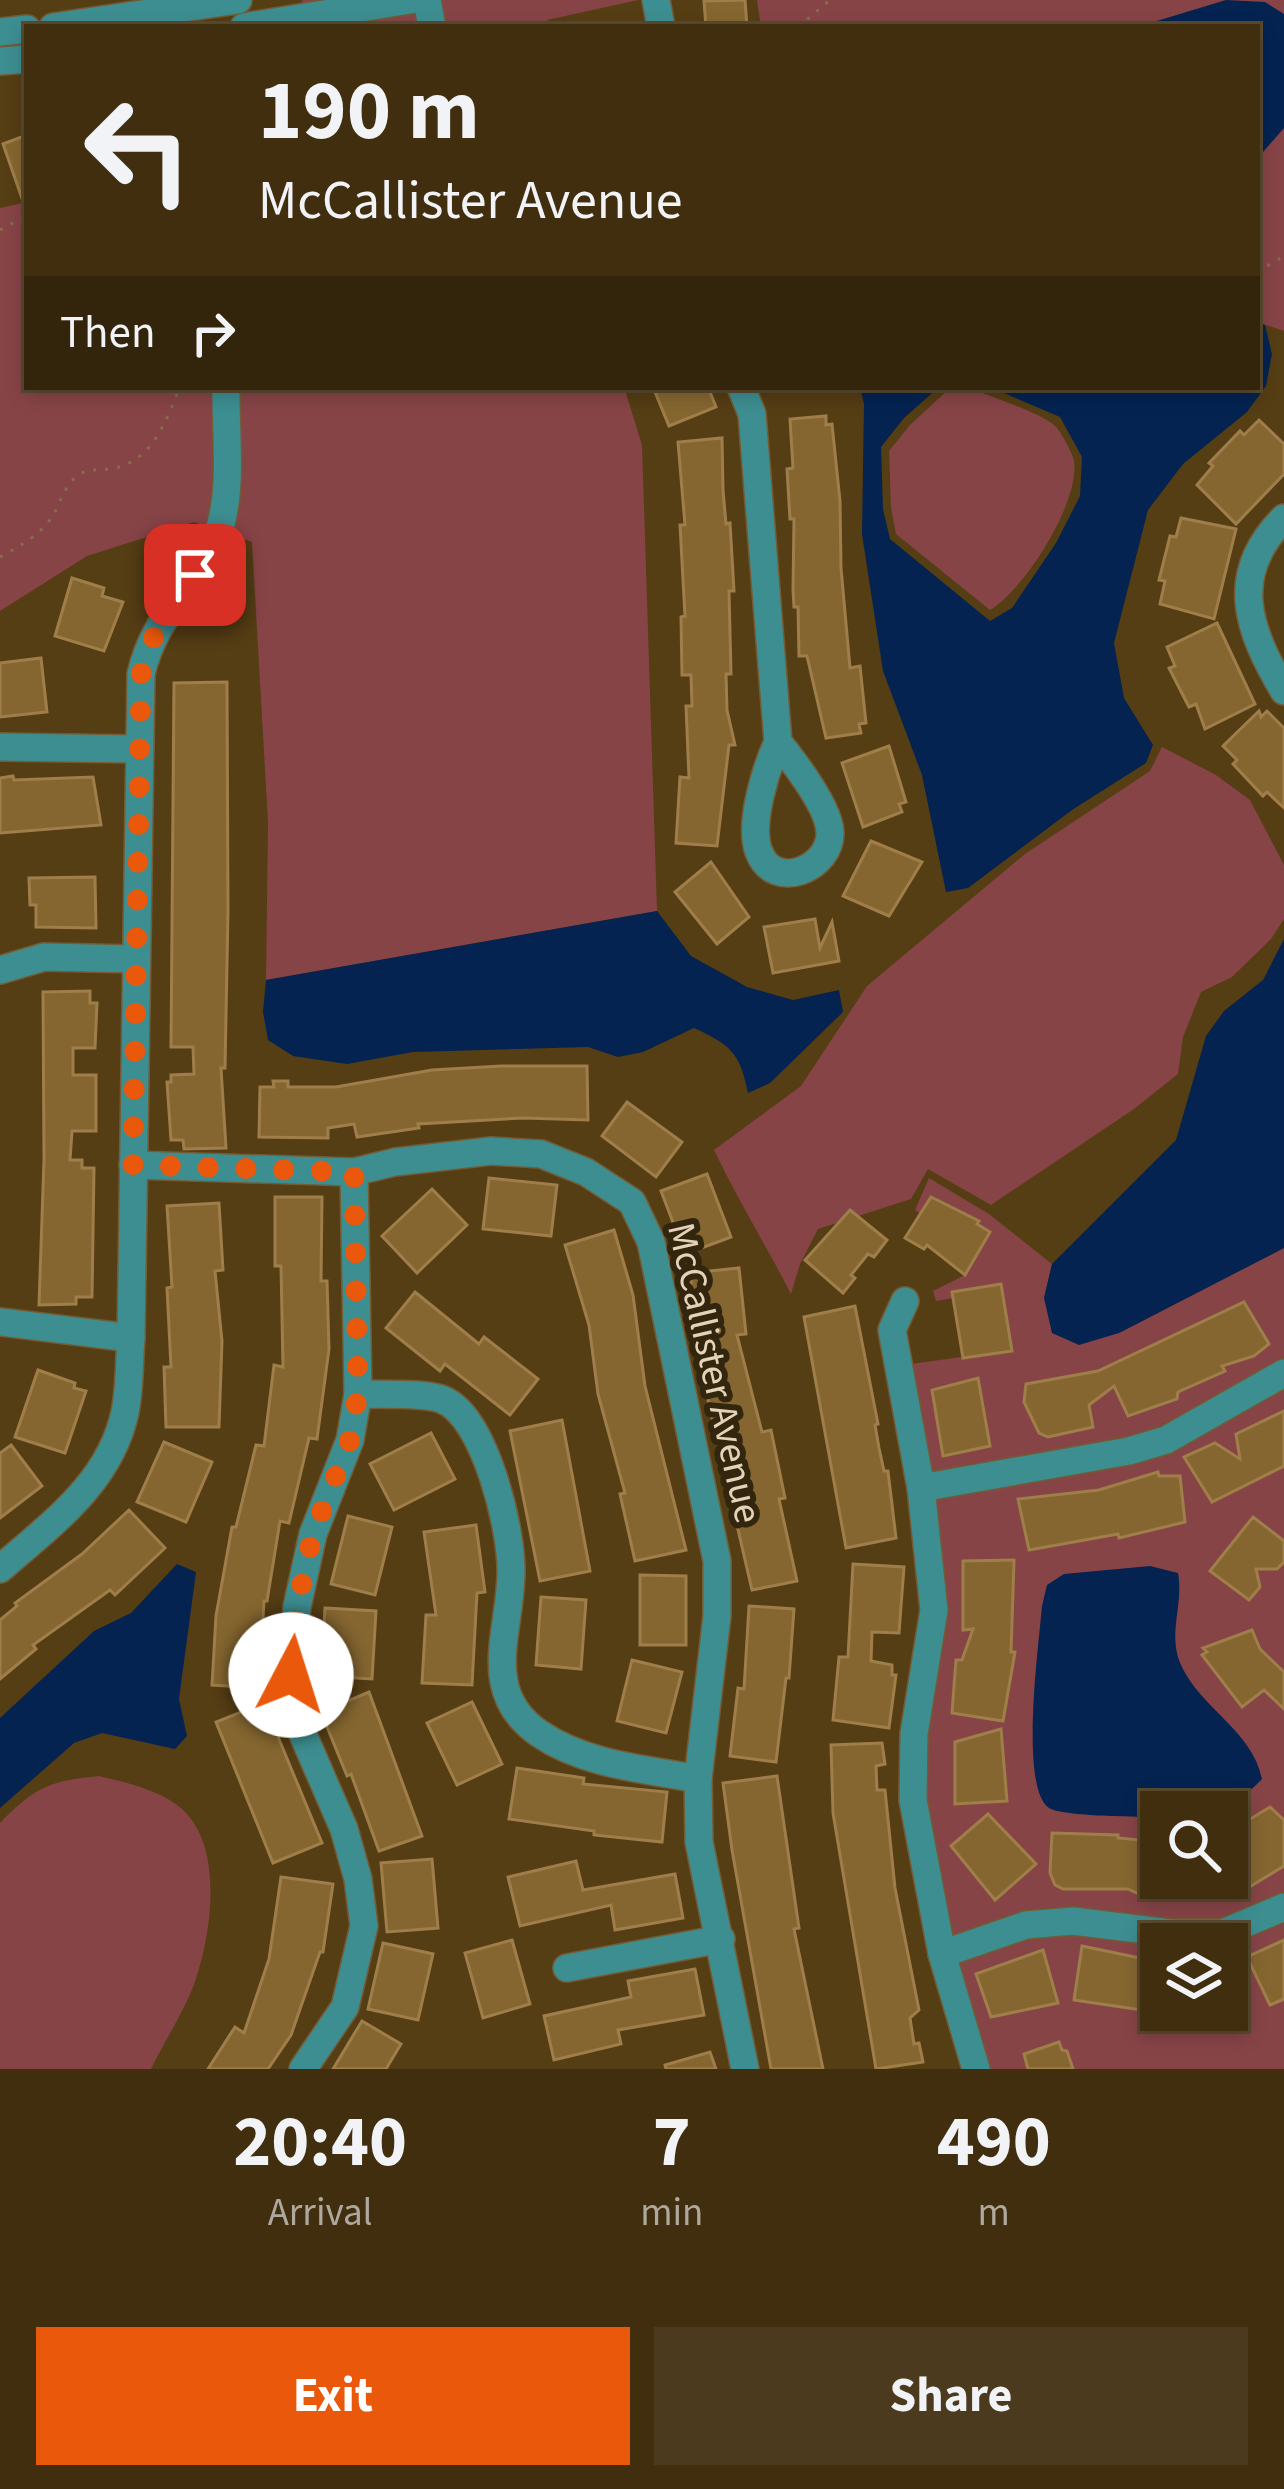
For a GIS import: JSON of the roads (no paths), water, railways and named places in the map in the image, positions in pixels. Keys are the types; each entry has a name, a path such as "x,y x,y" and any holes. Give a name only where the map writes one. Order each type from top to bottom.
{"street":[{"path":"86,17 190,17 238,0"},
{"path":"262,24 410,0"},
{"path":"0,1569 82,1496 108,1460 125,1412 131,1338 141,674 150,639 206,558 223,518 226,390"},
{"path":"742,390 752,414 778,742"},
{"path":"1284,518 1271,531 1250,571 1247,613 1284,691"},
{"path":"0,747 138,749"},
{"path":"0,970 44,957 136,959"},
{"name":"McCallister Avenue","path":"133,1165 354,1172 395,1162 491,1151 541,1154 586,1172 632,1202 651,1242 718,1562 717,1616 698,1779 699,1842 745,2069"},
{"path":"303,2069 345,2007 364,1926 358,1879 344,1829 301,1730 291,1675 297,1607 313,1534 350,1440 358,1394 354,1172"},
{"path":"905,1301 892,1330 921,1488 934,1610 914,1735 913,1801 942,1954 976,2069"},
{"path":"0,1322 131,1338"},
{"path":"921,1488 1153,1444 1284,1373"},
{"path":"358,1394 443,1399 475,1429 494,1476 512,1570 500,1662 506,1698 538,1733 597,1761 698,1779"},
{"path":"942,1954 1026,1925 1073,1922 1223,1934 1284,1907"},
{"path":"567,1968 721,1939"}],"water":[{"path":"1226,0 1265,2 1284,14 1284,128 1260,156 1260,24 1147,24"},
{"path":"1260,323 1265,325 1272,354 1266,386 1247,412 1183,464 1148,510 1114,643 1124,698 1153,745 1146,763 1072,810 968,888 946,892 922,775 883,671 862,534 861,390 936,390 881,447 883,509 890,539 990,621 1012,608 1056,543 1080,496 1082,457 1060,417 997,390 1260,390"},
{"path":"657,911 691,956 747,987 793,1000 839,990 843,1012 770,1083 748,1093 732,1052 694,1028 643,1052 618,1057 588,1047 413,1052 347,1064 293,1056 268,1040 263,1012 266,980"},
{"path":"1284,939 1284,1248 1119,1333 1079,1345 1052,1333 1044,1298 1052,1264 1176,1140 1206,1036 1224,1011 1263,980"},
{"path":"177,1564 196,1572 179,1699 187,1736 175,1749 102,1733 74,1743 0,1808 0,1718 94,1631 131,1613"},
{"path":"1150,1566 1178,1573 1177,1653 1190,1681 1256,1762 1262,1779 1250,1790 1140,1791 1140,1817 1049,1808 1035,1773 1033,1713 1042,1606 1047,1585 1064,1574"}]}
